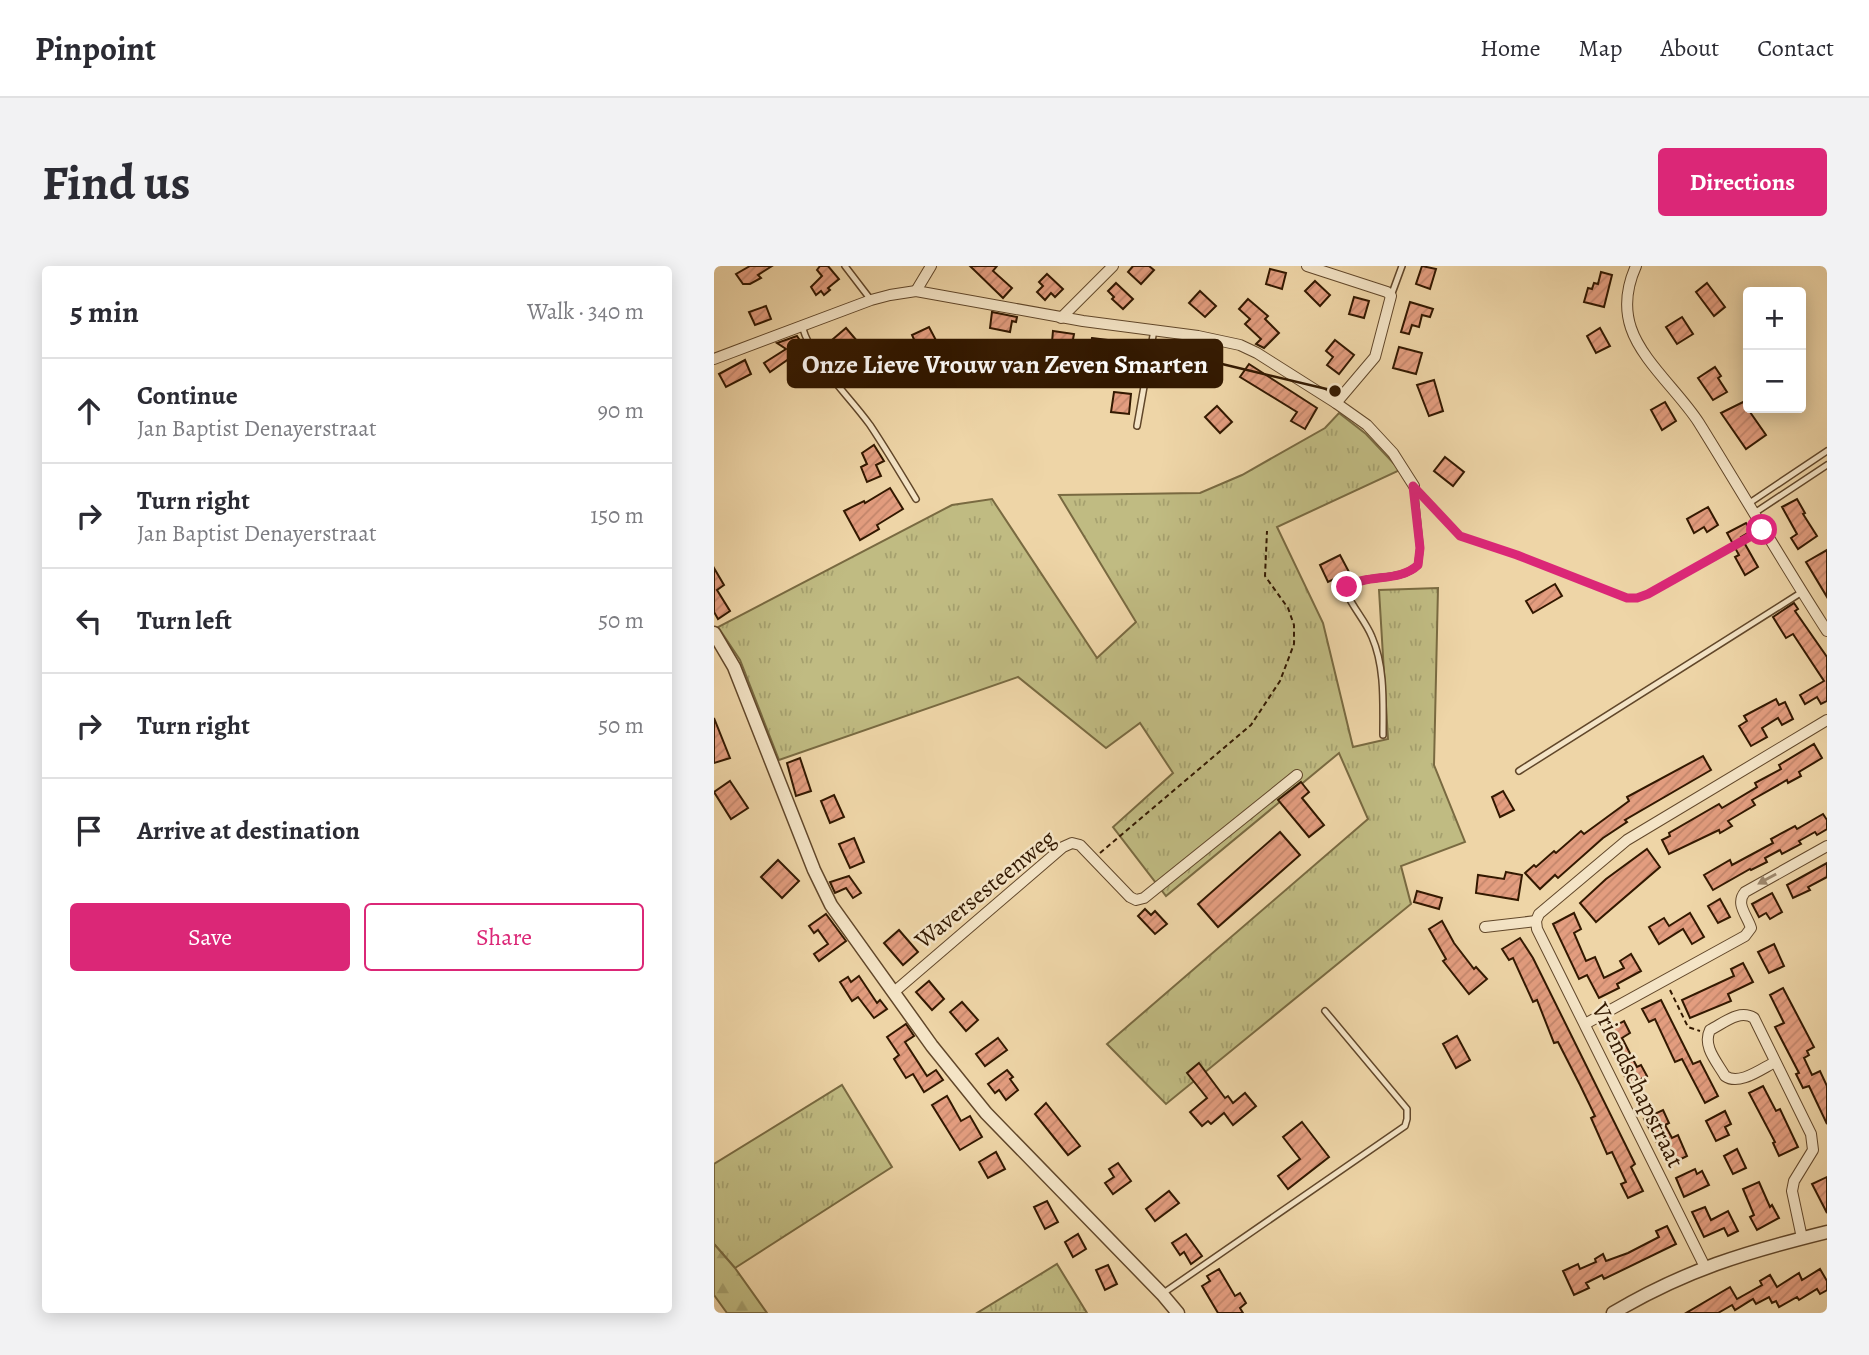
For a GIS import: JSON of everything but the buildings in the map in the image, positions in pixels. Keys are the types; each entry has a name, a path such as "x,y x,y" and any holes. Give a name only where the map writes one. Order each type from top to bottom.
{"street":[{"path":"916,291 931,266"},
{"path":"1061,317 1113,266"},
{"path":"1307,266 1387,292 1391,296 1375,357 1336,403"},
{"path":"1636,266 1627,293 1628,312 1636,339 1697,420 1762,530 1827,631"},
{"path":"714,359 870,300 916,291 1061,317 1222,340 1257,353 1367,425 1404,468 1413,486"},
{"path":"714,633 734,667 831,905 932,1046 986,1113 1163,1294 1178,1313"},
{"path":"1485,927 1536,921 1539,914 1627,840 1827,720"},
{"name":"Waversesteenweg","path":"894,992 1063,847 1072,843 1080,845 1130,897 1136,900 1144,898 1297,775"},
{"path":"1585,1024 1745,936 1751,928 1741,906 1741,896 1827,846"},
{"name":"Vriendschapstraat","path":"1536,921 1537,929 1705,1267"},
{"path":"1775,1062 1740,1079 1730,1079 1725,1076 1707,1044 1707,1034 1738,1015 1748,1014 1754,1018 1775,1062 1813,1142 1814,1150 1794,1181 1792,1191 1802,1238"},
{"path":"1613,1313 1662,1285 1705,1267 1746,1253 1827,1232"}],"lane":[{"path":"845,266 870,300"},
{"path":"1391,296 1402,266"},
{"path":"802,326 820,362 869,423 916,499"},
{"path":"1137,426 1154,330"},
{"path":"1750,509 1827,451"},
{"path":"1750,509 1827,466"},
{"path":"1382,735 1383,699 1376,650 1371,635 1347,594 1347,587 1355,583 1404,574 1418,565 1420,548 1413,486"},
{"path":"1519,771 1802,592"},
{"path":"1163,1294 1405,1126 1407,1109 1325,1011"}],"path":[{"path":"1413,486 1460,536 1627,598 1648,594 1762,530"},
{"path":"1094,859 1251,725 1280,681 1294,644 1294,625 1288,608 1265,576 1267,531"},
{"path":"1664,980 1688,1027 1707,1034"}],"green space":[{"path":"1339,413 1366,434 1400,470 1277,527 1323,623 1353,747 1388,739 1379,590 1438,588 1434,765 1465,842 1401,866 1411,904 1166,1104 1107,1044 1368,819 1339,753 1166,896 1113,827 1173,773 1140,723 1106,748 1018,677 779,760 740,660 718,627 952,505 992,499 1097,658 1136,622 1059,495 1200,493 1242,475 1325,428"},
{"path":"842,1085 892,1167 735,1268 714,1244 714,1164"},
{"path":"714,1244 767,1313 727,1313 714,1295"},
{"path":"1057,1264 1087,1313 977,1313"}],"place":[{"name":"Onze Lieve Vrouw van Zeven Smarten","path":"1335,391"}],"route":[{"path":"1347,587 1355,583 1404,574 1418,565 1421,557 1413,486 1460,536 1627,598 1648,594 1762,530"}]}
